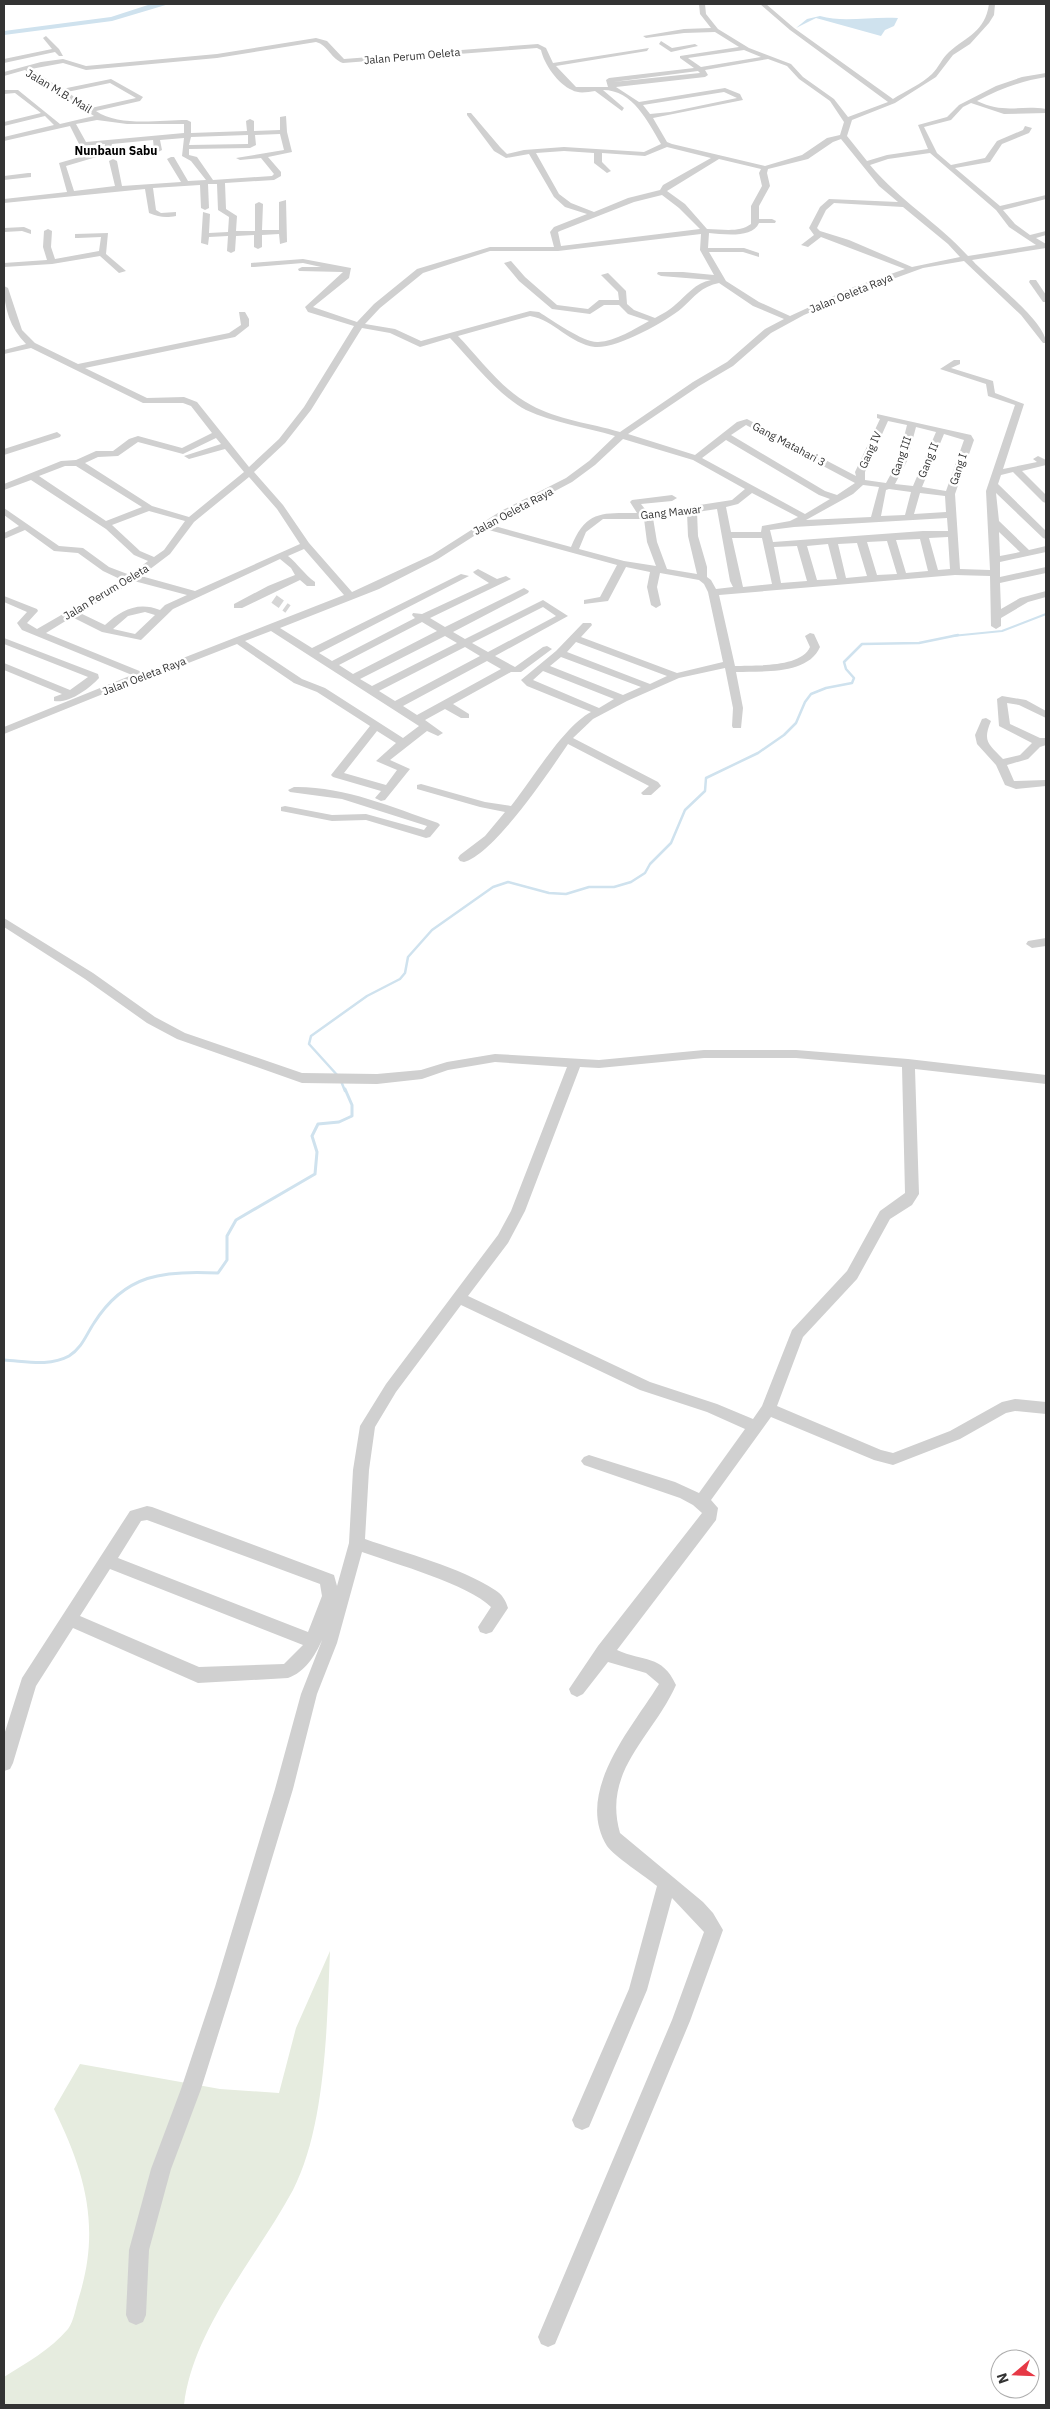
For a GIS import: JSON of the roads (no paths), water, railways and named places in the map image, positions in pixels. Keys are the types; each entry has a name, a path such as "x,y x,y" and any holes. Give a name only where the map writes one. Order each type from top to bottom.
{"street":[{"path":"702,4 703,14 718,32 745,48 789,65 801,78 829,97 847,121"},
{"path":"763,4 792,29 893,102"},
{"path":"843,136 847,121 855,116 893,102 934,76 951,54 974,38 990,18 992,4"},
{"path":"646,36 656,33 684,31 718,32"},
{"path":"707,45 671,50 661,43 718,32"},
{"path":"46,38 68,62"},
{"name":"Jalan Perum Oeleta","path":"68,62 83,68 204,58 318,40 325,42 341,61 538,46 544,49 546,60 568,87 581,90 597,90 705,76 700,69"},
{"path":"724,42 734,41"},
{"path":"745,48 682,57 700,69 769,57"},
{"path":"550,65 647,49"},
{"path":"4,61 56,50"},
{"path":"26,68 68,62"},
{"name":"Jalan M.B. Mail","path":"4,139 100,116 26,68 5,72"},
{"path":"1045,246 1029,238 1006,220 999,209 932,151 921,125 949,119 955,110 1004,85 1046,75"},
{"path":"63,91 109,80 140,97 138,100 92,110"},
{"path":"613,87 646,113 666,144"},
{"path":"597,90 622,109"},
{"path":"637,104 725,90 741,99 670,114 646,113"},
{"path":"4,92 16,91 59,126"},
{"path":"646,113 695,100 689,96"},
{"path":"972,101 999,110 1016,111 1026,108 1046,111"},
{"path":"5,121 46,114"},
{"path":"469,114 503,155 564,149 645,154 666,144 716,158 765,168 806,157 830,140 843,136"},
{"path":"240,158 287,153 283,132 284,117"},
{"path":"98,118 127,122 187,122 186,156 194,159 208,183 205,211 205,244"},
{"path":"186,151 250,146 252,133 250,122"},
{"path":"72,124 80,133 83,144 188,135 283,132"},
{"path":"950,167 987,160 996,145 1008,137 1026,131 1028,128"},
{"path":"843,136 882,184 945,236 986,280 1024,313 1046,341"},
{"path":"156,138 158,150"},
{"path":"71,193 62,165 107,151 109,142"},
{"path":"865,164 887,157 932,151"},
{"path":"532,152 546,179 565,202 588,210 593,216"},
{"path":"598,152 598,163 607,171"},
{"path":"4,201 119,188 188,185 278,176 263,156"},
{"path":"558,248 555,230 631,200 663,192 666,187 716,158"},
{"path":"171,159 188,185"},
{"path":"113,161 119,188"},
{"path":"765,168 763,173 766,186 755,206 756,220 772,221"},
{"path":"4,178 28,175"},
{"path":"220,182 222,210 233,216 232,251"},
{"path":"149,187 152,211 160,215 173,214"},
{"path":"663,192 691,214 704,231 704,250 725,285 756,304 790,319"},
{"path":"999,209 1046,197"},
{"path":"906,205 832,201 824,208 813,228 820,234 846,242 911,269"},
{"path":"283,242 284,202"},
{"path":"258,247 259,204"},
{"name":"Jalan Perum Oeleta","path":"38,633 132,578 156,561 172,545 191,520 230,490 282,441 308,408 340,355 357,332 359,325 377,306 420,271 484,250 558,248 654,239 704,231 743,231 754,226 756,220"},
{"path":"4,230 24,229 28,232"},
{"path":"48,231 47,247 52,262"},
{"path":"205,235 283,232"},
{"path":"804,245 820,234"},
{"path":"1029,238 1046,234"},
{"path":"4,265 52,262 103,253 105,235 78,236"},
{"name":"Jalan Oeleta Raya","path":"4,730 141,675 164,669 386,582 435,557 483,526 570,480 592,463 621,435 696,384 730,364 762,336 790,319 854,290 911,269 1045,246"},
{"path":"704,250 744,250 756,255"},
{"path":"101,253 122,271"},
{"path":"254,265 303,261 348,270"},
{"path":"508,263 522,279 555,307 590,312 602,302 622,302"},
{"path":"302,269 348,270"},
{"path":"348,270 346,276 309,307 311,310 359,325 392,331 420,344 530,313 586,343 598,345 621,339 656,321 678,308 690,294 706,283 722,280"},
{"path":"660,274 682,274 722,280"},
{"path":"605,276 622,291 622,302 631,312 656,321"},
{"path":"1033,282 1046,300"},
{"path":"4,288 18,331 32,345 146,401 180,400 191,402 226,446 250,470 295,525 306,545 350,596"},
{"path":"673,298 685,300"},
{"path":"76,367 232,335 246,326 242,314"},
{"path":"453,336 503,388 527,406 556,419 621,435 696,458 804,517"},
{"path":"4,352 32,345"},
{"path":"957,362 944,369 990,383 991,394 1020,404 991,491 994,522 995,621 1024,600 1046,594"},
{"name":"Gang IV","path":"861,482 860,472 882,417 912,423"},
{"name":"Gang Matahari 3","path":"696,458 740,424 751,423 861,482 950,494"},
{"path":"912,423 941,430"},
{"name":"Gang III","path":"874,520 882,489 888,487 896,476 912,423"},
{"name":"Gang I","path":"941,430 966,436 969,440 950,494"},
{"name":"Gang II","path":"908,516 916,490 941,430"},
{"path":"180,450 186,450 218,434"},
{"path":"4,452 57,435"},
{"path":"726,436 822,493 838,497"},
{"path":"4,487 64,463 78,463 96,454 115,454 132,441 138,439 180,450 192,456 226,446"},
{"path":"996,473 1016,470 1043,462"},
{"path":"78,463 149,508 191,520"},
{"path":"1016,470 1046,500"},
{"path":"32,476 104,525 137,553 156,561"},
{"path":"793,524 861,482"},
{"path":"993,485 1046,536"},
{"name":"Gang Mawar","path":"574,550 582,531 598,518 610,515 646,516 734,502 752,488"},
{"path":"950,494 955,572"},
{"path":"835,522 838,497"},
{"path":"656,605 652,587 659,570 646,516 636,502 672,498"},
{"path":"721,504 735,581 739,589"},
{"path":"104,525 149,508"},
{"path":"692,510 693,536 702,567 702,578"},
{"path":"4,511 57,549 80,550 106,569 121,576 194,594"},
{"path":"777,586 766,540 765,529 767,526 874,520 908,516 951,515"},
{"path":"994,522 1027,553"},
{"path":"4,536 26,526"},
{"path":"483,526 623,564 702,578 708,582 713,592 730,667 738,708 737,726"},
{"path":"728,535 802,543 923,534 952,534"},
{"path":"923,534 934,574"},
{"path":"891,537 895,556 903,577"},
{"path":"861,539 873,579"},
{"path":"832,540 842,581"},
{"path":"802,543 813,584"},
{"path":"72,613 106,630 135,639 169,607 280,555 306,545"},
{"path":"994,560 1046,549"},
{"path":"280,555 295,566 301,577 311,584"},
{"path":"588,602 604,599 623,564"},
{"path":"713,592 955,572 994,577 1046,570"},
{"path":"478,572 501,581"},
{"path":"311,653 464,576"},
{"path":"238,606 301,577"},
{"path":"331,666 422,618 501,581"},
{"path":"353,679 524,591"},
{"path":"262,594 274,599"},
{"path":"4,599 34,610 24,620 22,625 141,675"},
{"path":"372,690 543,603 563,616 396,705"},
{"path":"402,607 509,669 518,670 547,649"},
{"path":"288,608 300,616"},
{"path":"106,630 128,611 146,609 162,614"},
{"path":"587,625 560,653 527,678 527,681 598,711"},
{"path":"272,627 438,733"},
{"path":"464,858 489,839 514,810 566,739 581,723 598,711 676,676 730,667 795,664 810,657 816,648 810,636"},
{"path":"574,638 676,676"},
{"path":"237,640 298,681 321,690 403,743"},
{"path":"4,641 94,676 94,678 71,694 4,722"},
{"path":"560,653 649,687"},
{"path":"4,666 71,694"},
{"path":"542,667 623,699"},
{"path":"361,817 404,769 382,761 445,704 509,669"},
{"path":"1046,715 1022,702 1002,699 1002,712 1005,718 1004,726 1038,741 1046,741"},
{"path":"445,704 465,716"},
{"path":"986,721 980,735 981,742 1000,763 1009,782 1013,786 1046,783"},
{"path":"291,820 361,817 426,834 434,825 336,775 376,726"},
{"path":"566,739 654,784 655,786 647,793"},
{"path":"1000,763 1024,757 1036,745 1046,741"},
{"path":"421,787 484,805 514,810"},
{"path":"294,790 306,789 380,798"},
{"path":"285,809 332,818"},
{"path":"4,922 89,976 151,1020 181,1036 285,1074 320,1079 377,1079 422,1074 447,1066 495,1058 575,1063 631,1063 704,1054 796,1054 908,1063 1046,1078"},
{"path":"1032,944 1046,942"},
{"path":"136,2315 140,2250 160,2169 191,2088 224,1987 284,1790 309,1694 329,1643 357,1543 361,1470 368,1426 390,1388 459,1298 485,1260 503,1239 518,1211 575,1063"},
{"path":"702,1501 768,1409 797,1334 852,1275 885,1215 908,1201 912,1194 908,1063"},
{"path":"459,1298 645,1386 712,1408 754,1426"},
{"path":"768,1409 838,1440 879,1456 893,1458 956,1435 1002,1408 1016,1405 1046,1408"},
{"path":"577,1689 710,1515 710,1508 702,1501 657,1483 589,1461"},
{"path":"4,1763 28,1683 136,1516 146,1513 328,1580 330,1596 308,1654 288,1670 198,1675 70,1619"},
{"path":"357,1543 452,1577 490,1595 496,1600 500,1608 486,1627"},
{"path":"108,1561 313,1641"},
{"path":"548,2337 681,2021 714,1930 707,1920 667,1884 614,1841 609,1830 607,1789 612,1774 668,1685 666,1679 651,1666 611,1657 604,1652"},
{"path":"582,2120 638,1990 667,1884"}],"water":[{"path":"820,16 839,19 898,18 894,26 885,30 881,36 816,18 796,28 807,19"}],"waterway":[{"path":"4,33 112,19 145,7 165,4"},
{"path":"954,636 1002,631 1046,614"},
{"path":"338,1076 309,1044 311,1036 367,996 400,979 405,973 408,957 432,930 493,887 508,882 549,893 566,894 589,887 614,887 631,882 645,873 650,864 671,843 685,810 705,791 706,778 758,753 784,735 796,723 805,702 811,694 826,688 852,683 854,678 846,669 844,662 862,644 919,643 954,636"},
{"path":"341,1081 345,1091"},
{"path":"4,1360 45,1362 69,1356 81,1345 106,1307 119,1294 147,1278 180,1273 218,1273 227,1260 227,1236 236,1220 315,1174 317,1152 312,1136 318,1124 339,1122 352,1116 352,1105 345,1089"}],"tunnel":[{"path":"274,599 288,609"}],"district":[{"name":"Nunbaun Sabu","path":"116,150"}]}
